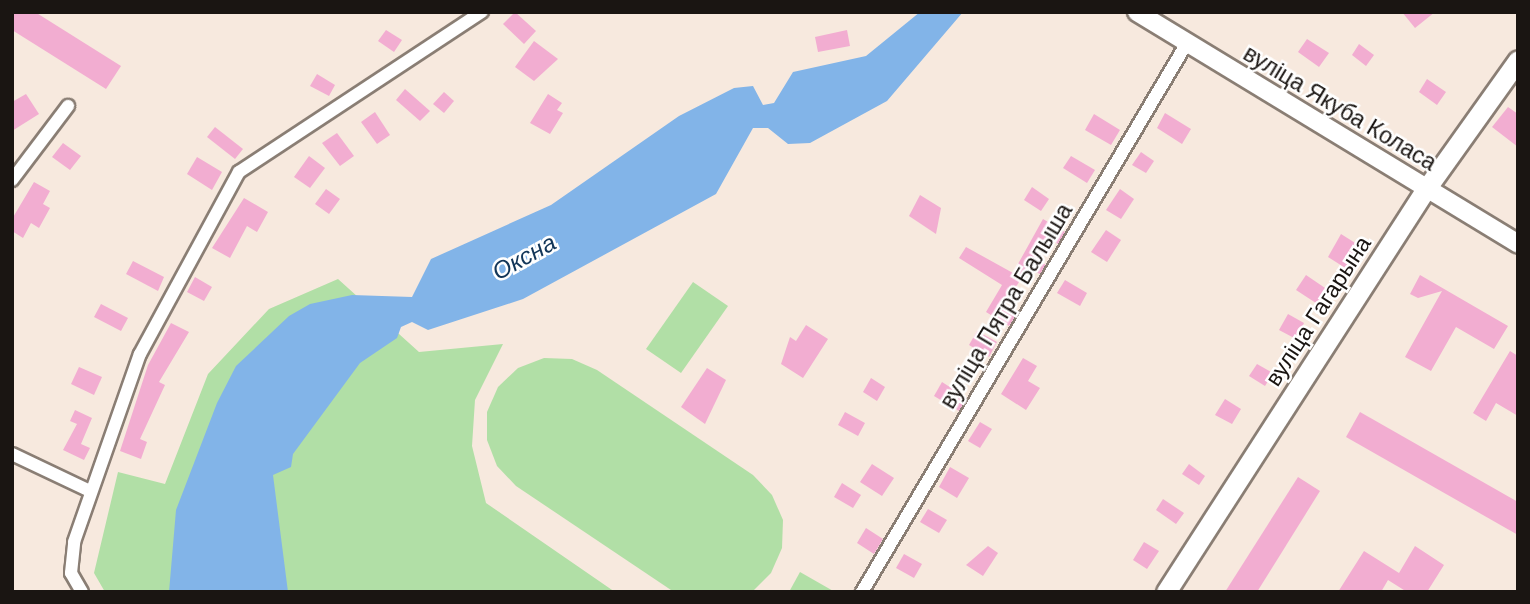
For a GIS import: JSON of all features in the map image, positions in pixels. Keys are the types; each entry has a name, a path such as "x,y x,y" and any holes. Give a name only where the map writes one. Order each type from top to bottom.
{"main road":[{"name":"вуліца Якуба Коласа","path":"1137,12 1518,244"},
{"name":"вуліца Гагарына","path":"1166,592 1426,189 1518,60"}],"street":[{"path":"82,592 71,573 90,491 139,354 239,172 482,12"},
{"name":"вуліца Пятра Балыша","path":"862,592 1187,43"},
{"path":"12,180 68,106"},
{"path":"12,171 23,162"},
{"path":"12,454 90,491"}],"green space":[{"path":"338,279 419,352 503,344 475,400 472,446 486,503 615,592 105,592 94,573 118,472 165,484 208,374 269,309"},
{"path":"693,282 728,306 681,373 646,349"},
{"path":"544,358 572,359 597,370 753,475 772,495 783,520 782,548 771,573 752,592 674,592 516,486 497,466 487,440 487,412 498,387 518,368"},
{"path":"800,572 835,592 789,592"}],"water":[{"name":"Оксна","path":"920,12 963,12 887,101 810,143 788,144 768,128 753,128 716,194 523,299 428,330 412,322 401,327 397,338 360,363 293,454 291,467 273,475 288,592 169,592 176,510 217,403 236,366 289,316 310,304 352,295 412,297 431,259 551,205 679,116 734,88 753,86 763,105 774,103 793,72 866,56"}],"building":[{"path":"12,12 35,12 121,66 106,89 12,30"},
{"path":"515,12 536,31 524,44 503,24"},
{"path":"1402,12 1435,12 1415,28"},
{"path":"386,30 402,40 394,52 378,41"},
{"path":"847,30 850,46 818,52 815,37"},
{"path":"1307,39 1329,53 1319,67 1298,52"},
{"path":"534,41 558,59 534,81 515,67"},
{"path":"1359,44 1374,55 1366,66 1352,55"},
{"path":"317,74 335,85 329,96 310,86"},
{"path":"1427,79 1446,92 1437,105 1419,92"},
{"path":"405,89 430,111 420,121 396,100"},
{"path":"444,92 454,101 444,113 433,104"},
{"path":"26,94 39,114 12,131 12,102"},
{"path":"548,94 562,103 557,110 563,113 550,134 530,123"},
{"path":"1508,107 1518,114 1518,147 1492,127"},
{"path":"375,112 390,135 377,144 361,122"},
{"path":"1165,113 1191,129 1182,144 1157,128"},
{"path":"1094,114 1120,130 1111,145 1085,130"},
{"path":"215,127 243,149 235,159 207,137"},
{"path":"337,133 354,156 340,166 322,143"},
{"path":"63,143 81,156 70,170 52,157"},
{"path":"1141,152 1154,161 1146,173 1132,165"},
{"path":"309,156 325,168 310,188 294,177"},
{"path":"1071,156 1095,170 1087,183 1063,168"},
{"path":"197,157 222,172 212,190 187,174"},
{"path":"34,182 50,191 43,204 50,208 39,228 31,223 23,238 12,231 12,219"},
{"path":"1032,187 1049,199 1041,211 1024,200"},
{"path":"326,189 340,199 329,214 315,204"},
{"path":"1120,189 1134,199 1121,219 1106,210"},
{"path":"920,195 941,208 936,234 909,216"},
{"path":"244,198 268,212 257,232 247,226 230,258 212,248"},
{"path":"1043,219 1065,232 1058,244 1047,237 1035,259 1046,265 1040,274 1028,268 1005,304 1018,312 1009,326 986,312 1002,285 959,258 966,247 1013,273"},
{"path":"1106,230 1121,240 1107,262 1091,252"},
{"path":"1341,234 1360,246 1347,269 1328,257"},
{"path":"133,261 164,277 158,291 126,274"},
{"path":"1306,275 1328,290 1319,305 1296,290"},
{"path":"1420,275 1508,326 1494,349 1456,327 1431,371 1405,357 1442,291 1418,298 1410,294"},
{"path":"195,277 212,287 204,301 187,292"},
{"path":"1065,280 1087,293 1080,306 1057,293"},
{"path":"101,304 128,318 121,331 94,317"},
{"path":"1288,314 1304,323 1296,339 1279,330"},
{"path":"171,323 189,332 159,382 165,385 140,439 147,442 141,459 120,451 148,365"},
{"path":"806,325 828,339 803,378 781,364 790,337 796,341"},
{"path":"977,331 997,342 989,357 969,345"},
{"path":"1510,351 1518,356 1518,416 1496,403 1486,421 1473,413"},
{"path":"1023,358 1037,366 1028,381 1040,388 1026,410 1001,394"},
{"path":"1257,364 1273,373 1265,386 1249,376"},
{"path":"79,367 102,377 94,395 71,384"},
{"path":"707,368 726,380 705,424 681,407"},
{"path":"871,378 885,387 877,401 863,392"},
{"path":"942,382 967,398 959,411 934,396"},
{"path":"1225,399 1241,409 1232,424 1215,415"},
{"path":"75,410 92,418 81,444 90,448 84,460 63,450 77,424 70,421"},
{"path":"845,412 865,423 858,436 838,425"},
{"path":"1360,412 1518,502 1518,535 1346,437"},
{"path":"980,422 992,429 980,448 968,441"},
{"path":"872,464 894,478 882,496 860,482"},
{"path":"1189,464 1205,476 1199,485 1182,474"},
{"path":"950,467 969,478 957,498 939,487"},
{"path":"1298,477 1320,491 1257,592 1225,592"},
{"path":"842,483 861,495 853,508 834,497"},
{"path":"1163,499 1184,513 1176,524 1156,510"},
{"path":"928,509 947,520 939,533 920,522"},
{"path":"866,528 883,539 874,554 857,543"},
{"path":"1144,542 1159,551 1147,569 1133,560"},
{"path":"988,546 998,553 983,576 966,565"},
{"path":"1415,546 1444,565 1427,592 1407,592 1388,580 1381,592 1338,592 1364,551 1399,573"},
{"path":"904,554 922,564 914,578 896,568"}]}
